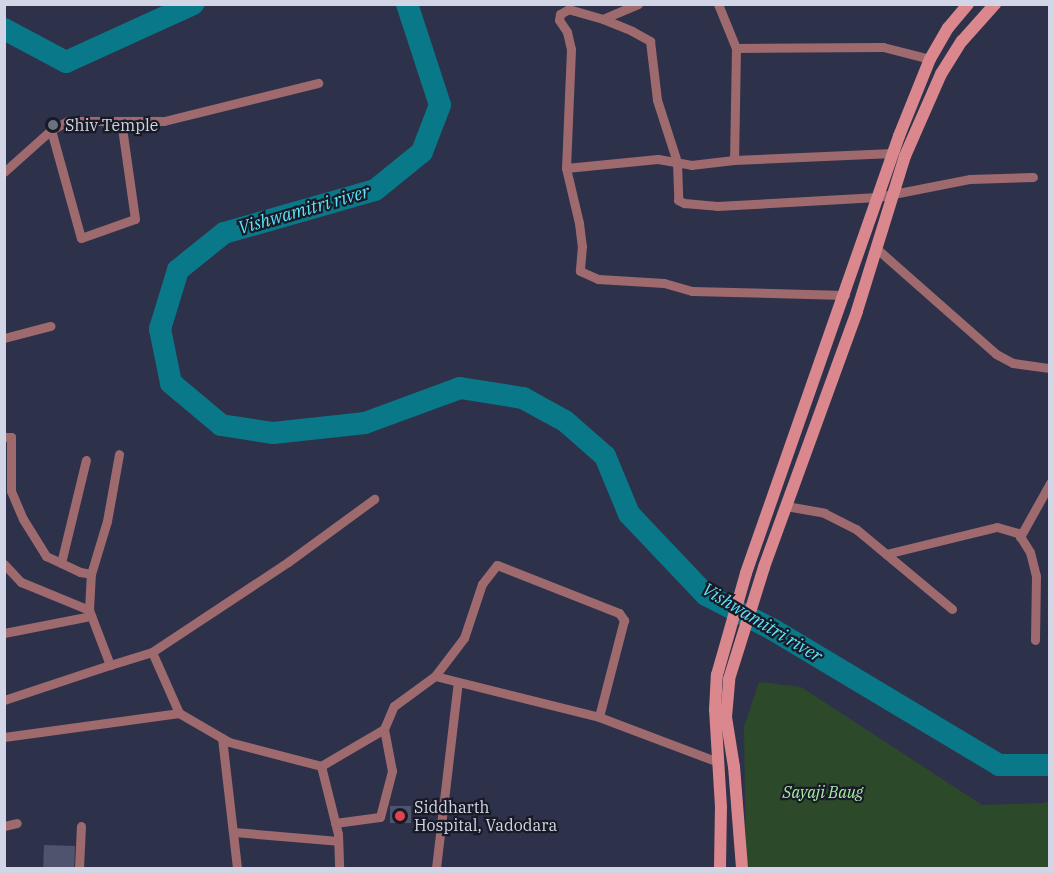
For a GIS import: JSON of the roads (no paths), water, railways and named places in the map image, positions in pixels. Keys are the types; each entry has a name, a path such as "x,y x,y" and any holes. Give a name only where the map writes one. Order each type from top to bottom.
{"street":[{"path":"603,19 638,4"},
{"path":"718,4 736,48 734,160"},
{"path":"720,868 715,710 717,675 746,573 893,153 930,59 948,28 968,4"},
{"path":"742,868 734,766 726,717 729,679 764,567 857,311 877,249 891,194 941,74 962,41 995,4"},
{"path":"845,295 692,291 664,283 598,279 580,271 580,234 566,168 571,49 567,32 559,21 560,14 569,9 603,19 650,41 657,100 676,162 678,200 684,203 717,207 878,197 970,179 1033,177"},
{"path":"736,48 883,47 930,59"},
{"path":"4,172 51,130 68,121 164,121 318,83"},
{"path":"51,130 81,238 135,219 121,120"},
{"path":"566,168 658,159 691,165 734,160 893,153"},
{"path":"877,249 996,354 1013,363 1050,368"},
{"path":"4,338 50,326"},
{"path":"4,437 11,437 11,491 23,519 46,556 91,574"},
{"path":"110,665 90,613 91,574 107,521 119,454"},
{"path":"61,563 86,460"},
{"path":"1020,537 1050,483"},
{"path":"4,700 152,651 288,562 374,499"},
{"path":"786,506 838,519 886,554 952,609"},
{"path":"886,554 997,527 1018,533 1030,552 1036,576 1035,640"},
{"path":"4,564 21,582 90,613"},
{"path":"335,823 380,817 392,771 384,729 394,706 435,676 464,638 482,584 497,565 535,582 620,613 624,620 599,717"},
{"path":"4,633 90,613"},
{"path":"152,651 178,713"},
{"path":"435,676 599,717 718,762"},
{"path":"436,868 458,682"},
{"path":"4,737 178,713 222,738 321,766 384,729"},
{"path":"222,738 237,868"},
{"path":"321,766 335,823 339,868"},
{"path":"4,826 16,823"},
{"path":"79,868 81,826"},
{"path":"234,832 338,841"}],"waterway":[{"name":"Vishwamitri river","path":"4,29 66,62 193,4"},
{"name":"Vishwamitri river","path":"407,4 440,105 422,152 375,190 224,233 178,270 160,329 171,383 221,425 273,433 365,423 460,388 523,398 565,421 605,456 629,514 706,595 772,629 999,765 1050,765"}],"place":[{"name":"Shiv Temple","path":"53,125"},
{"name":"Siddharth Hospital, Vadodara","path":"400,816"}],"park label":[{"name":"Sayaji Baug","path":"823,792"}]}
